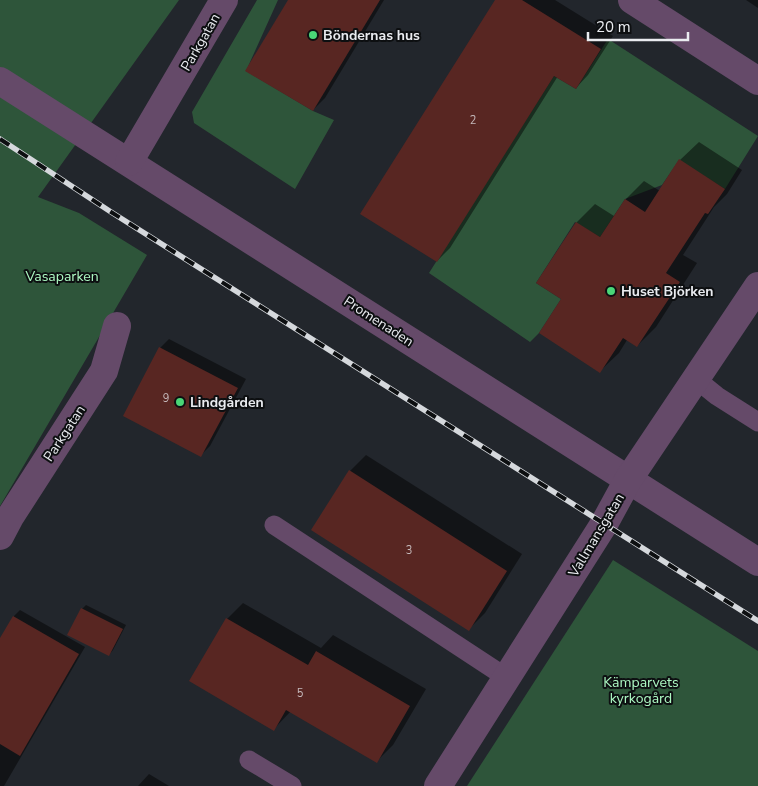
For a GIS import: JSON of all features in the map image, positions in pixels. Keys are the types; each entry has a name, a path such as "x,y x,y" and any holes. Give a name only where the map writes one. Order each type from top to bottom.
{"street":[{"name":"Parkgatan","path":"129,162 224,0"},
{"path":"632,0 758,81"},
{"name":"Promenaden","path":"0,81 758,562"},
{"name":"Vallmansgatan","path":"438,786 604,524 628,480 758,286"},
{"name":"Parkgatan","path":"0,536 10,517 104,371 117,326"}],"lane":[{"path":"696,379 717,396 758,422"},
{"path":"274,525 507,678"},
{"path":"249,760 292,786"}],"green space":[{"name":"Vasaparken","path":"0,0 179,0 38,197 79,213 147,255 0,506"},
{"path":"257,0 278,0 246,71 313,111 334,120 295,189 194,123 192,112"},
{"path":"608,39 758,136 725,189 679,160 662,185 625,199 600,237 575,222 536,283 561,299 539,333 530,342 429,273 554,76 576,89"},
{"name":"Kämparvets kyrkogård","path":"613,560 758,651 758,786 467,786"}],"building":[{"name":"Böndernas hus","path":"288,0 380,0 313,111 245,71"},
{"path":"495,0 522,0 601,49 576,89 554,76 437,262 360,214"},
{"name":"Huset Björken","path":"679,159 725,189 708,214 705,213 666,273 680,282 637,347 623,338 600,373 539,333 561,299 536,283 576,222 600,237 625,199 645,212"},
{"name":"Lindgården","path":"159,347 238,388 201,457 123,416"},
{"path":"349,470 507,571 469,631 311,530"},
{"path":"81,608 123,629 109,656 67,635"},
{"path":"13,616 79,654 20,756 0,744 0,638"},
{"path":"226,618 308,665 316,651 410,706 377,763 286,710 274,731 189,681"}],"railway":[{"path":"0,139 111,212 758,621"}],"place":[{"name":"Böndernas hus","path":"313,35"},
{"name":"Huset Björken","path":"611,291"},
{"name":"Lindgården","path":"180,402"}]}
